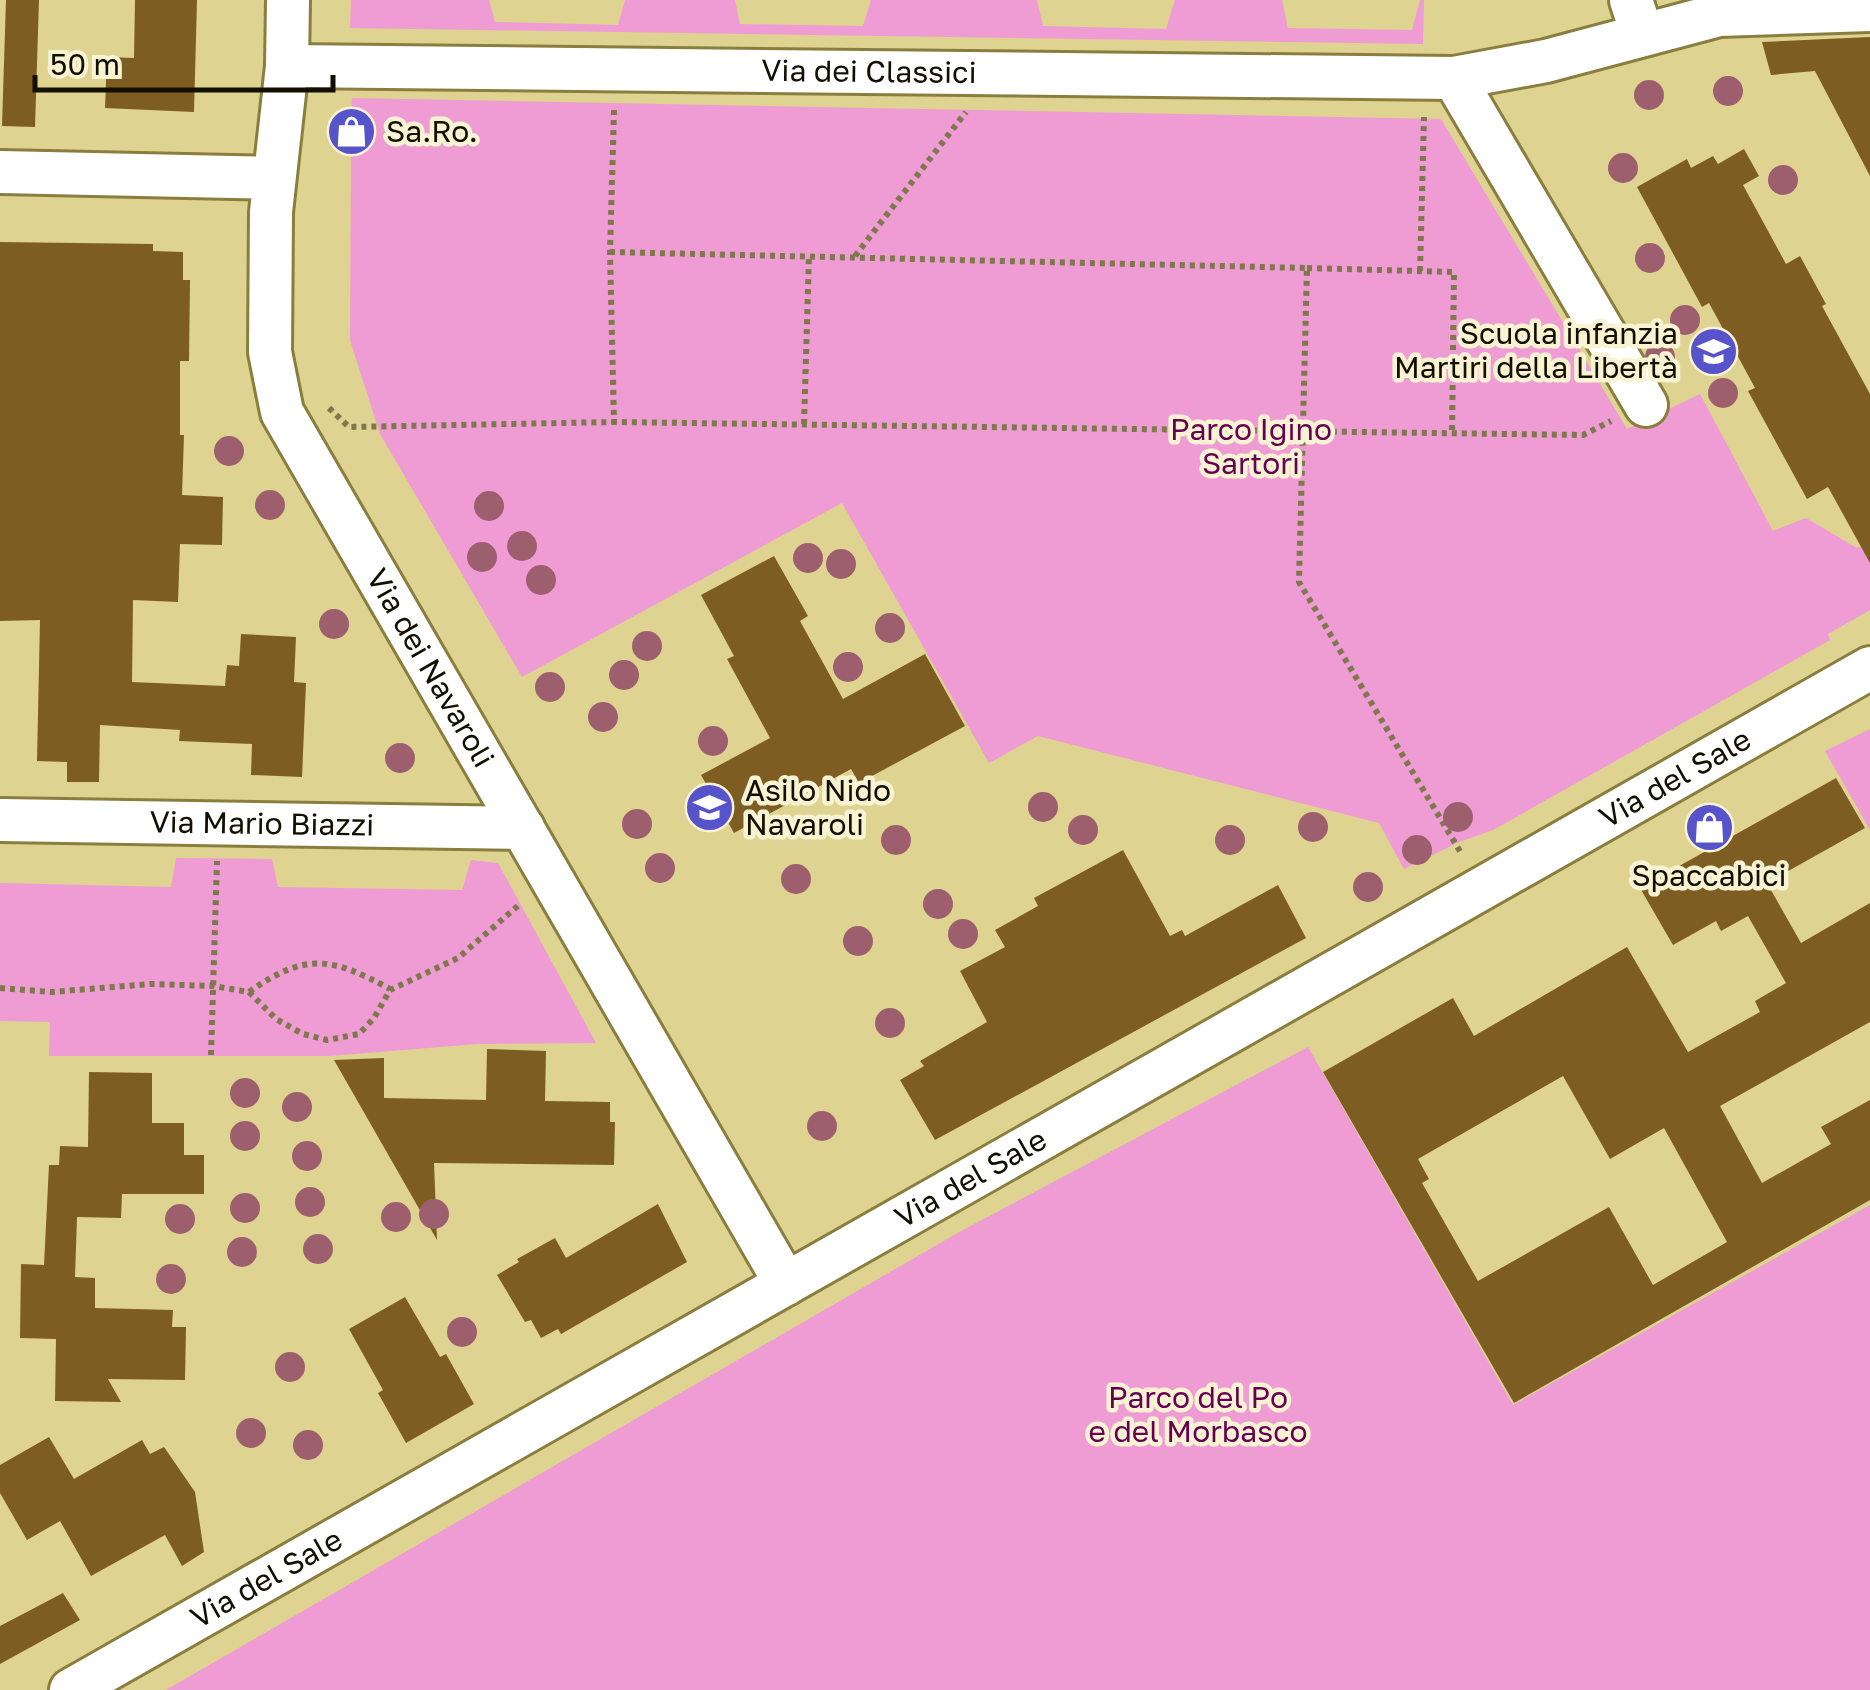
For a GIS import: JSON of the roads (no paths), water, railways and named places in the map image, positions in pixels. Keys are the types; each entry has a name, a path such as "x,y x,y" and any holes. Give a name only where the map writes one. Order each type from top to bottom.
{"street":[{"name":"Via dei Navaroli","path":"288,0 287,66 274,178 270,352 282,412 786,1284"},
{"name":"Via dei Classici","path":"287,66 1439,78 1546,61 1636,17 1870,10"},
{"path":"1439,78 1646,405"},
{"path":"0,172 274,178"},
{"name":"Via del Sale","path":"71,1690 1870,668"},
{"name":"Via Mario Biazzi","path":"0,820 218,823 530,841"}],"place":[{"name":"Sa.Ro.","path":"351,132"},
{"name":"Scuola infanzia Martiri della Libertà","path":"1713,351"},
{"name":"Asilo Nido Navaroli","path":"710,808"},
{"name":"Spaccabici","path":"1709,827"}],"park label":[{"name":"Parco Igino Sartori","path":"1251,447"},
{"name":"Parco del Po e del Morbasco","path":"1198,1415"}]}
